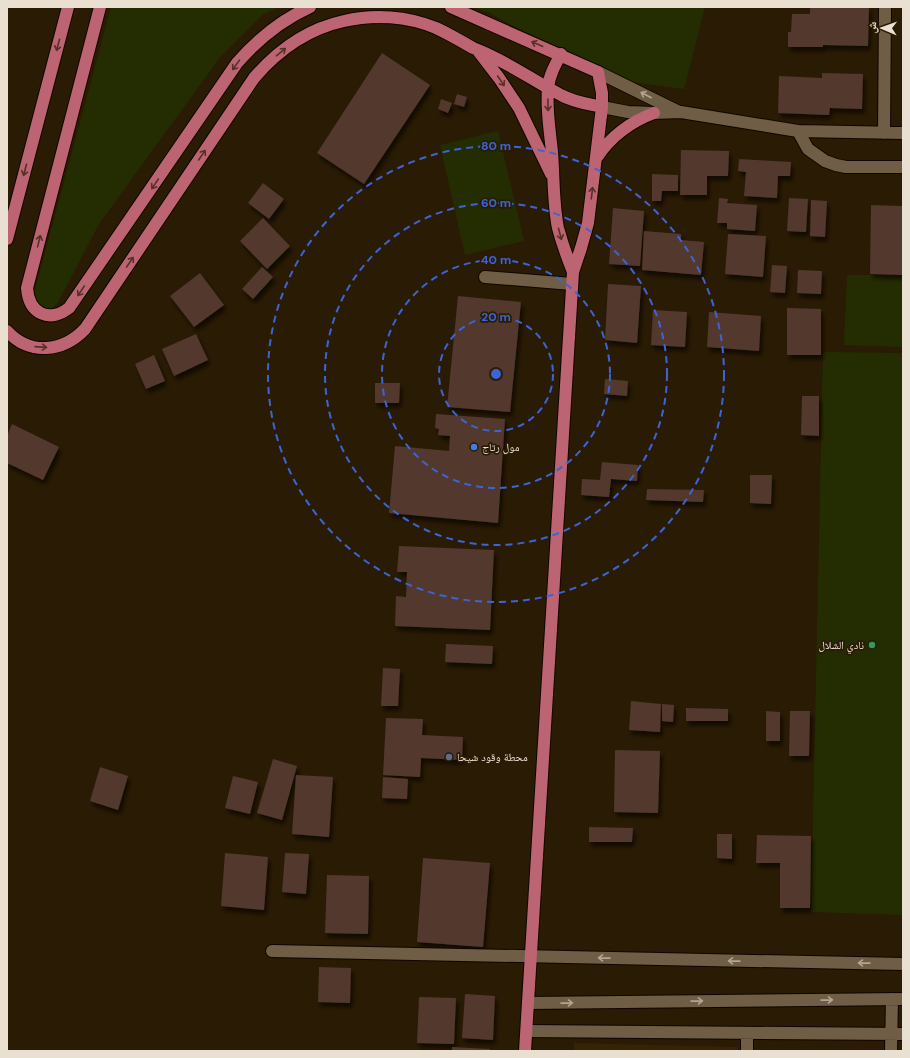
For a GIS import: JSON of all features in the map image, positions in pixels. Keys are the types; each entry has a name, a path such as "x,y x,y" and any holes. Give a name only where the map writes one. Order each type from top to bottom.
{"main road":[{"path":"7,239 68,7"},
{"path":"100,7 27,288 30,303 41,313 48,315 56,315 69,308 237,63 250,48 280,23 310,7"},
{"path":"451,7 561,54 598,72 602,93 602,108 588,223 582,248 573,272 572,284 525,1051"},
{"path":"7,331 21,342 44,348 56,347 77,337 85,329 254,78 267,63 283,50 300,38 318,29 337,22 356,18 396,18 416,22 435,28 495,58 562,96 602,108"},
{"path":"477,50 499,78 519,108 554,182"},
{"path":"561,54 555,65 548,87 548,106 558,228 564,250 573,272"},
{"path":"596,158 605,145 617,133 641,118 654,113"}],"street":[{"path":"884,133 886,7"},
{"path":"598,72 680,112"},
{"path":"602,108 628,112 680,112 798,131 903,133"},
{"path":"798,131 808,149 825,161 836,165 846,167 903,167"},
{"path":"485,277 572,284"},
{"path":"272,951 903,964"},
{"path":"528,1003 898,999 897,1034 891,1051"},
{"path":"527,1031 897,1034"},
{"path":"747,1051 748,1033"}],"shaded area":[{"path":"574,1043 738,1047 738,1051 574,1051"}],"green space":[{"path":"111,7 280,7 262,15 221,56 99,224 57,304 50,310 41,309 35,302 35,290"},
{"path":"471,7 705,7 684,89 632,82 544,43 488,12"},
{"path":"498,131 524,241 465,255 440,145"},
{"path":"847,275 903,275 903,347 844,345"},
{"path":"823,352 903,353 903,915 811,912"}],"building":[{"path":"810,7 869,7 868,46 823,45 823,47 788,47 788,32 791,32 792,14 810,14"},
{"path":"382,53 430,85 364,184 317,153"},
{"path":"822,73 863,74 862,109 830,108 829,115 778,113 779,76 822,78"},
{"path":"457,94 467,97 464,107 454,104"},
{"path":"441,99 452,103 448,113 438,109"},
{"path":"681,150 729,151 728,176 707,176 707,195 680,195"},
{"path":"739,159 791,162 790,176 778,176 777,198 744,196 746,172 738,171"},
{"path":"652,174 678,175 678,191 662,191 661,201 652,201"},
{"path":"263,183 284,199 269,219 248,203"},
{"path":"719,198 728,199 727,203 757,205 755,231 727,229 727,223 717,223"},
{"path":"789,198 808,199 806,232 787,231"},
{"path":"811,200 827,201 825,237 810,236"},
{"path":"871,205 903,206 903,275 870,274"},
{"path":"613,208 644,211 640,266 609,264"},
{"path":"263,218 290,246 267,269 240,241"},
{"path":"644,231 681,234 681,240 704,242 701,275 642,270"},
{"path":"728,234 766,236 763,277 725,274"},
{"path":"772,265 787,266 785,293 770,292"},
{"path":"262,267 273,277 253,299 242,289"},
{"path":"798,270 822,271 821,294 797,293"},
{"path":"200,273 224,305 194,327 170,296"},
{"path":"608,284 641,286 637,343 605,340"},
{"path":"458,296 521,302 510,412 447,407"},
{"path":"787,308 821,309 821,355 787,355"},
{"path":"653,310 687,312 685,347 651,345"},
{"path":"709,312 761,316 759,351 707,347"},
{"path":"196,334 208,360 174,376 162,349"},
{"path":"154,355 165,381 146,389 135,364"},
{"path":"605,379 628,381 627,396 604,394"},
{"path":"375,383 400,383 399,403 375,403"},
{"path":"802,396 819,396 819,436 801,435"},
{"path":"436,414 505,419 498,523 389,513 395,446 449,451 450,436 438,435 439,429 435,428"},
{"path":"12,424 59,447 43,480 7,463 7,436"},
{"path":"602,462 638,465 637,481 611,479 609,497 581,495 582,479 600,480"},
{"path":"750,475 772,475 771,504 750,503"},
{"path":"647,489 704,490 703,502 646,500"},
{"path":"399,546 494,550 490,630 395,626 396,596 406,597 407,572 397,572"},
{"path":"446,644 493,646 492,664 445,662"},
{"path":"383,668 400,669 398,706 381,706"},
{"path":"631,701 661,704 660,732 629,730"},
{"path":"662,704 674,705 673,722 662,721"},
{"path":"686,708 728,709 728,721 686,721"},
{"path":"766,711 780,712 780,741 766,741"},
{"path":"790,711 810,711 809,756 789,756"},
{"path":"386,718 423,719 422,735 463,737 462,760 421,758 420,777 383,775"},
{"path":"615,750 660,751 658,813 614,812"},
{"path":"273,759 297,766 282,820 257,813"},
{"path":"100,767 128,776 118,810 90,801"},
{"path":"296,775 333,777 329,837 292,834"},
{"path":"233,776 258,782 250,814 225,808"},
{"path":"383,777 408,779 407,799 382,798"},
{"path":"589,827 633,828 632,842 589,842"},
{"path":"717,834 732,834 732,859 717,858"},
{"path":"757,835 811,836 810,908 780,908 780,863 756,863"},
{"path":"225,853 268,857 264,910 221,906"},
{"path":"285,853 309,854 306,894 282,892"},
{"path":"423,858 490,863 483,947 417,942"},
{"path":"327,875 369,876 368,934 325,933"},
{"path":"319,967 351,968 350,1003 318,1002"},
{"path":"465,994 495,996 493,1040 462,1038"},
{"path":"419,997 456,998 454,1044 417,1043"},
{"path":"452,1047 490,1049 490,1051 452,1051"}],"place":[{"name":"مول رتاج","path":"474,447"},
{"name":"نادي الشلال","path":"872,645"},
{"name":"محطة وقود شيحا","path":"449,757"}]}
